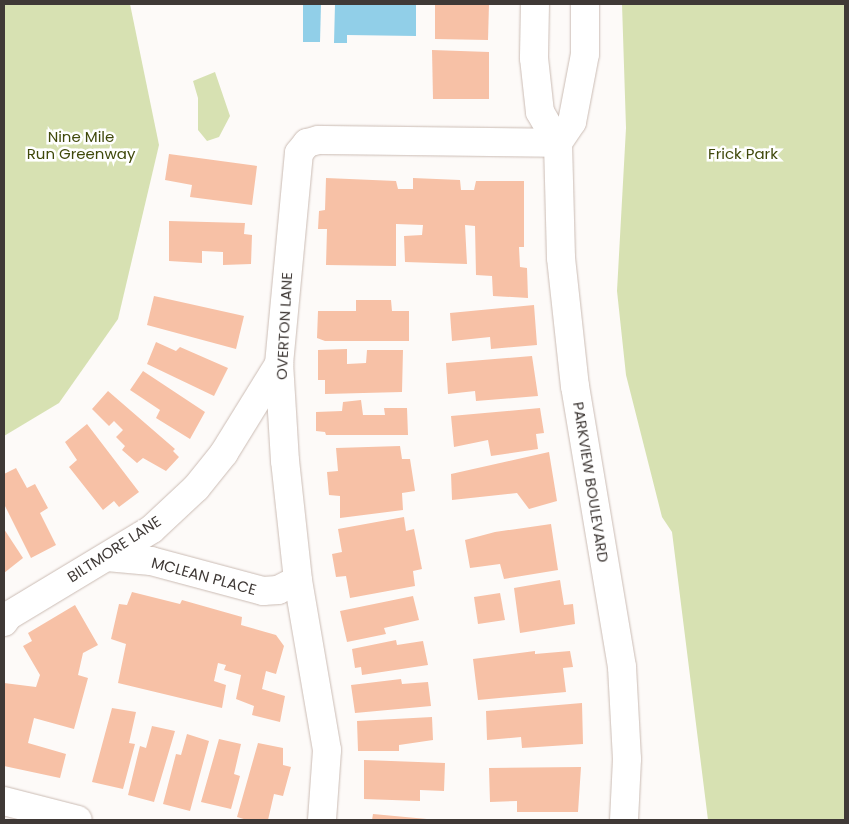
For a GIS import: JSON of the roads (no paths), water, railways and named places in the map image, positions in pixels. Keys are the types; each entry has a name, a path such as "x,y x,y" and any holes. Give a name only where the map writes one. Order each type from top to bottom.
{"street":[{"name":"PARKVIEW BOULEVARD","path":"535,4 534,58 540,112 558,143 561,258 575,386 622,667 627,759 624,820"},
{"path":"558,143 572,122 585,54 585,4"},
{"name":"OVERTON LANE","path":"322,820 327,750 298,580 285,461 279,364 299,153 307,143 396,140 558,143"},
{"name":"BILTMORE LANE","path":"4,622 8,616 152,528 196,488 224,453 279,364"},
{"name":"MCLEAN PLACE","path":"107,557 151,561 263,591 278,590 298,580"},
{"path":"4,801 78,820"}],"water":[{"path":"303,4 321,4 320,42 303,42"},
{"path":"335,4 416,4 416,36 347,35 347,43 334,43"}],"park label":[{"name":"Nine Mile Run Greenway","path":"81,144"},
{"name":"Frick Park","path":"743,154"}]}
